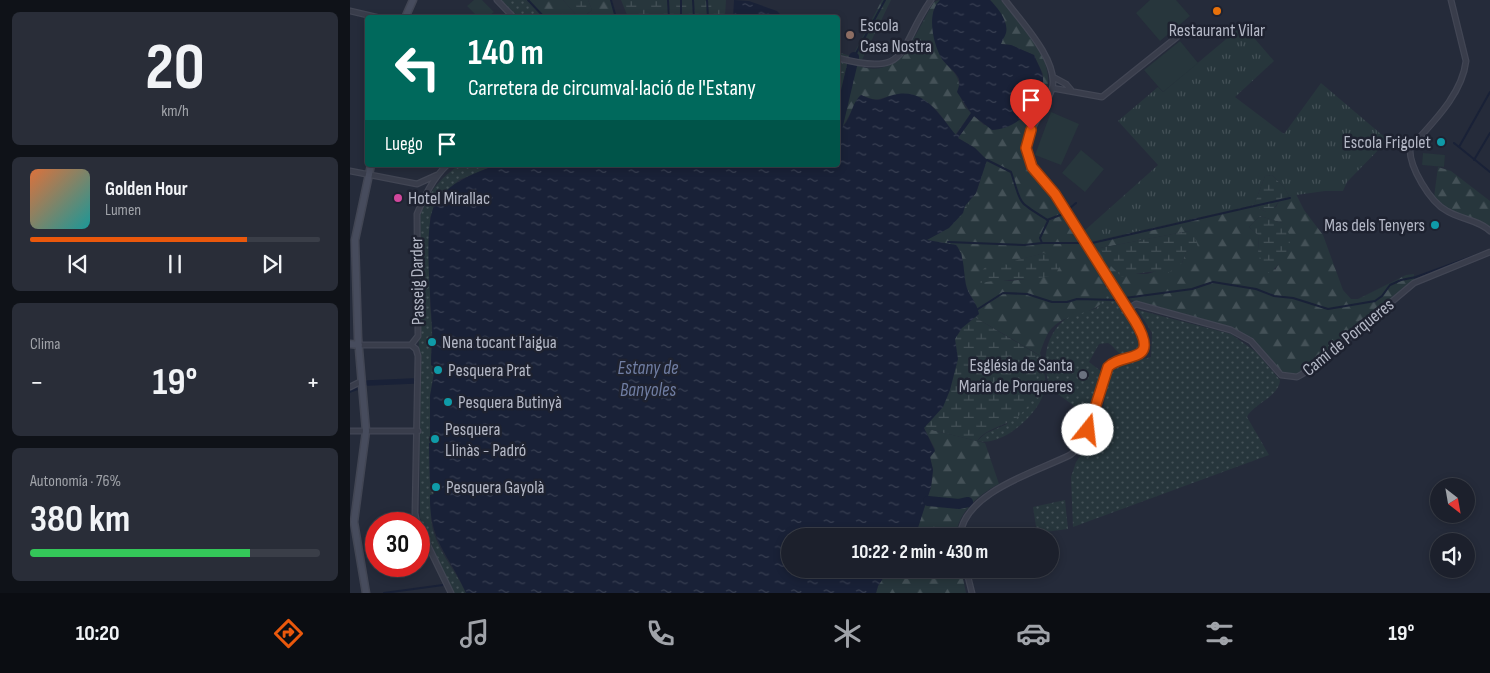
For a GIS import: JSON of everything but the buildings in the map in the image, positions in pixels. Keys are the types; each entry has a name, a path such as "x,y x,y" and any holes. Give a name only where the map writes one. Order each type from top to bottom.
{"street":[{"path":"405,15 413,0"},
{"path":"497,0 511,15"},
{"path":"840,59 876,66 897,57 907,45 931,0"},
{"path":"963,528 967,515 981,500 1070,455 1078,448 1088,430 1108,367 1112,363 1136,356 1143,348 1144,340 1128,309 1055,194 1032,167 1026,148 1031,130 1052,88 1053,77 1038,44 1005,0"},
{"path":"1451,0 1466,60 1465,71 1447,104 1410,148 1410,157 1412,166 1434,200 1446,211 1490,231"},
{"path":"350,11 367,15"},
{"path":"1052,88 1102,97 1176,36"},
{"path":"1053,77 1066,84 1071,90"},
{"path":"366,593 352,519 366,431 359,345 356,229 371,167"},
{"name":"Passeig Darder","path":"415,512 418,356 416,349 412,345 418,336 417,214 439,173 445,167"},
{"path":"350,171 417,184 439,173"},
{"name":"Camí de Porqueres","path":"1128,309 1136,304 1231,330 1250,341 1281,375 1297,377 1313,368 1414,283 1490,252"},
{"path":"350,344 412,345"},
{"path":"350,387 362,381"},
{"path":"350,432 418,431"},
{"path":"430,550 451,593"},
{"path":"968,578 972,593"}],"green space":[{"path":"474,0 482,0 494,12 490,15 476,15 467,6"},
{"path":"499,0 525,0 541,15 515,15"},
{"path":"525,0 563,0 576,15 541,15"},
{"path":"563,0 588,0 592,10 586,15 576,15"},
{"path":"588,0 612,0 616,15 586,15 592,10"},
{"path":"621,0 726,0 725,15 627,15"},
{"path":"882,0 891,0 859,66 874,69 886,66 897,60 914,39 934,2 940,0 933,12 937,45 943,60 956,76 959,86 958,92 965,107 971,113 955,135 937,111 924,101 906,96 894,96 876,100 861,95 843,126 840,128 840,73 848,75 856,59 852,57"},
{"path":"990,0 1001,0 1026,30 1041,53 1046,65 1047,90 1022,144 1021,152 1025,162 1058,203 1102,274 1105,289 1103,299 1098,306 1071,316 1052,328 1040,353 1041,356 976,318 978,311 966,285 961,251 956,245 926,240 949,228 963,213 965,206 976,193 987,160 975,148 958,138 974,116 984,125 1009,125 1030,111 1043,86 1043,74 1034,55 1011,45 1001,44 1002,26 994,4","holes":["1044,253 1026,279 1010,281 995,279 1017,260"]},
{"path":"1150,0 1176,0 1190,16 1160,41 1136,13"},
{"path":"1243,25 1274,61 1235,97 1284,134 1321,83 1388,140 1347,182 1343,191 1325,191 1289,196 1284,187 1272,175 1265,176 1254,205 1089,242 1083,232 1158,165 1118,121 1158,87 1163,92"},
{"path":"1180,41 1198,63 1163,92 1144,70"},
{"path":"840,53 856,58 848,75 840,73"},
{"path":"1051,112 1079,124 1061,165 1035,155"},
{"path":"1081,150 1104,169 1085,192 1062,173"},
{"path":"1423,153 1445,155 1444,167 1422,165"},
{"path":"987,162 977,188 958,220 945,231 927,240 956,245 961,251 966,285 978,311 976,318 1035,353 1037,375 1034,394 1025,410 1007,423 987,432 977,441 924,428 938,250 923,238"},
{"path":"456,167 491,167 459,180 442,196 430,217 431,365 435,367 430,396 433,442 429,443 430,483 434,485 431,520 440,549 466,593 453,593 430,541 430,512 420,512 418,225 423,206 438,184"},
{"path":"1438,167 1451,171 1490,201 1490,227 1449,209 1434,197"},
{"path":"1272,175 1284,187 1289,196 1280,199 1272,212 1266,212 1254,205 1265,176"},
{"path":"1296,194 1304,210 1323,235 1343,290 1351,299 1358,299 1406,275 1414,274 1414,280 1311,366 1296,375 1282,373 1252,339 1231,328 1124,297 1089,242 1254,205 1266,212 1276,207 1280,199","holes":["1260,216 1282,223 1288,250 1275,270 1258,251 1259,236 1249,227","1189,231 1194,248 1186,252 1182,263 1147,274 1134,274 1100,248"]},
{"path":"1260,216 1282,223 1290,237 1289,248 1280,264 1266,274 1258,251 1259,236 1249,227"},
{"path":"1189,231 1194,235 1198,247 1186,252 1182,263 1168,273 1139,273 1122,277 1109,264 1100,248"},
{"path":"1044,253 1063,261 1055,275 976,284 980,273 993,261 1008,265 1021,259"},
{"path":"1102,274 1139,333 1140,345 1136,353 1129,357 1122,355 1108,343 1099,344 1089,362 1102,372 1089,410 1081,411 1051,389 1046,371 1046,352 1052,335 1064,320 1075,314 1097,308 1106,285"},
{"path":"1138,310 1231,334 1256,352 1280,380 1279,386 1271,396 1250,412 1247,417 1269,455 1073,527 1071,477 1076,462 1093,439 1103,410 1111,367 1151,357 1152,333"},
{"path":"1035,353 1041,356 1045,380 1042,398 1036,408 1029,417 1009,433 998,439 977,441 986,433 1007,424 1036,362"},
{"path":"924,428 985,443 999,484 984,493 970,505 957,528 918,528 931,487 933,470 930,457 935,449"},
{"path":"1065,500 1068,529 1036,528 1033,507"},
{"path":"883,578 963,578 966,593 876,593"}],"water":[{"path":"734,0 749,1 777,11 780,14 780,15 733,15"},
{"name":"Estany de Banyoles","path":"940,0 990,0 999,10 1006,24 1006,33 1001,44 1011,45 1034,55 1042,73 1043,84 1041,93 1032,109 1017,122 1009,126 992,130 974,116 958,138 975,148 987,160 976,193 965,206 963,213 949,228 927,240 956,245 959,249 967,289 979,314 962,328 955,339 958,359 950,390 943,407 924,428 935,451 930,457 933,470 931,487 918,528 781,528 781,578 883,578 876,593 466,593 436,536 431,511 430,495 434,494 434,485 430,483 429,443 433,442 433,437 430,436 430,396 435,368 431,365 429,228 431,214 441,196 454,184 491,167 840,167 840,128 846,123 857,99 861,95 877,100 898,94 917,96 932,106 956,135 971,113 957,92 960,82 958,77 939,53 932,29 933,13"}],"waterway":[{"path":"528,0 542,15"},
{"path":"611,0 615,15"},
{"path":"668,0 669,15"},
{"path":"681,0 681,15"},
{"path":"693,0 694,15"},
{"path":"707,0 708,15"},
{"path":"854,57 885,0"},
{"path":"840,116 854,57"},
{"path":"1459,147 1490,92"},
{"path":"1474,160 1490,133"},
{"path":"1454,143 1490,172"},
{"path":"987,160 1011,172 1019,196 1024,204 1048,221 1040,238 1042,243 1092,243 1290,198"},
{"path":"1047,220 1063,214 1076,203"},
{"path":"948,242 1024,245 1042,243"},
{"path":"1125,298 1192,289 1213,282 1256,289 1274,296 1293,298 1328,309 1375,301 1382,296 1390,285 1401,280 1416,277 1487,251"},
{"path":"978,309 1003,293 1027,294 1052,302 1067,302 1077,299 1118,300"},
{"path":"368,383 413,381"},
{"path":"350,390 358,387"},
{"path":"928,501 959,504 968,502"},
{"path":"384,593 443,585"}],"place":[{"name":"Restaurant Vilar","path":"1217,11"},
{"name":"Escola Casa Nostra","path":"850,35"},
{"name":"Escola Frigolet","path":"1441,142"},
{"name":"Hotel Mirallac","path":"398,198"},
{"name":"Mas dels Tenyers","path":"1435,225"},
{"name":"Nena tocant l'aigua","path":"432,342"},
{"name":"Pesquera Prat","path":"438,370"},
{"name":"Església de Santa Maria de Porqueres","path":"1083,375"},
{"name":"Pesquera Butinyà","path":"448,402"},
{"name":"Pesquera Llinàs - Padró","path":"435,439"},
{"name":"Pesquera Gayolà","path":"436,487"}],"route":[{"path":"1031,130 1026,148 1032,167 1055,194 1135,321 1144,340 1143,348 1139,354 1130,359 1109,365 1088,430"}]}
